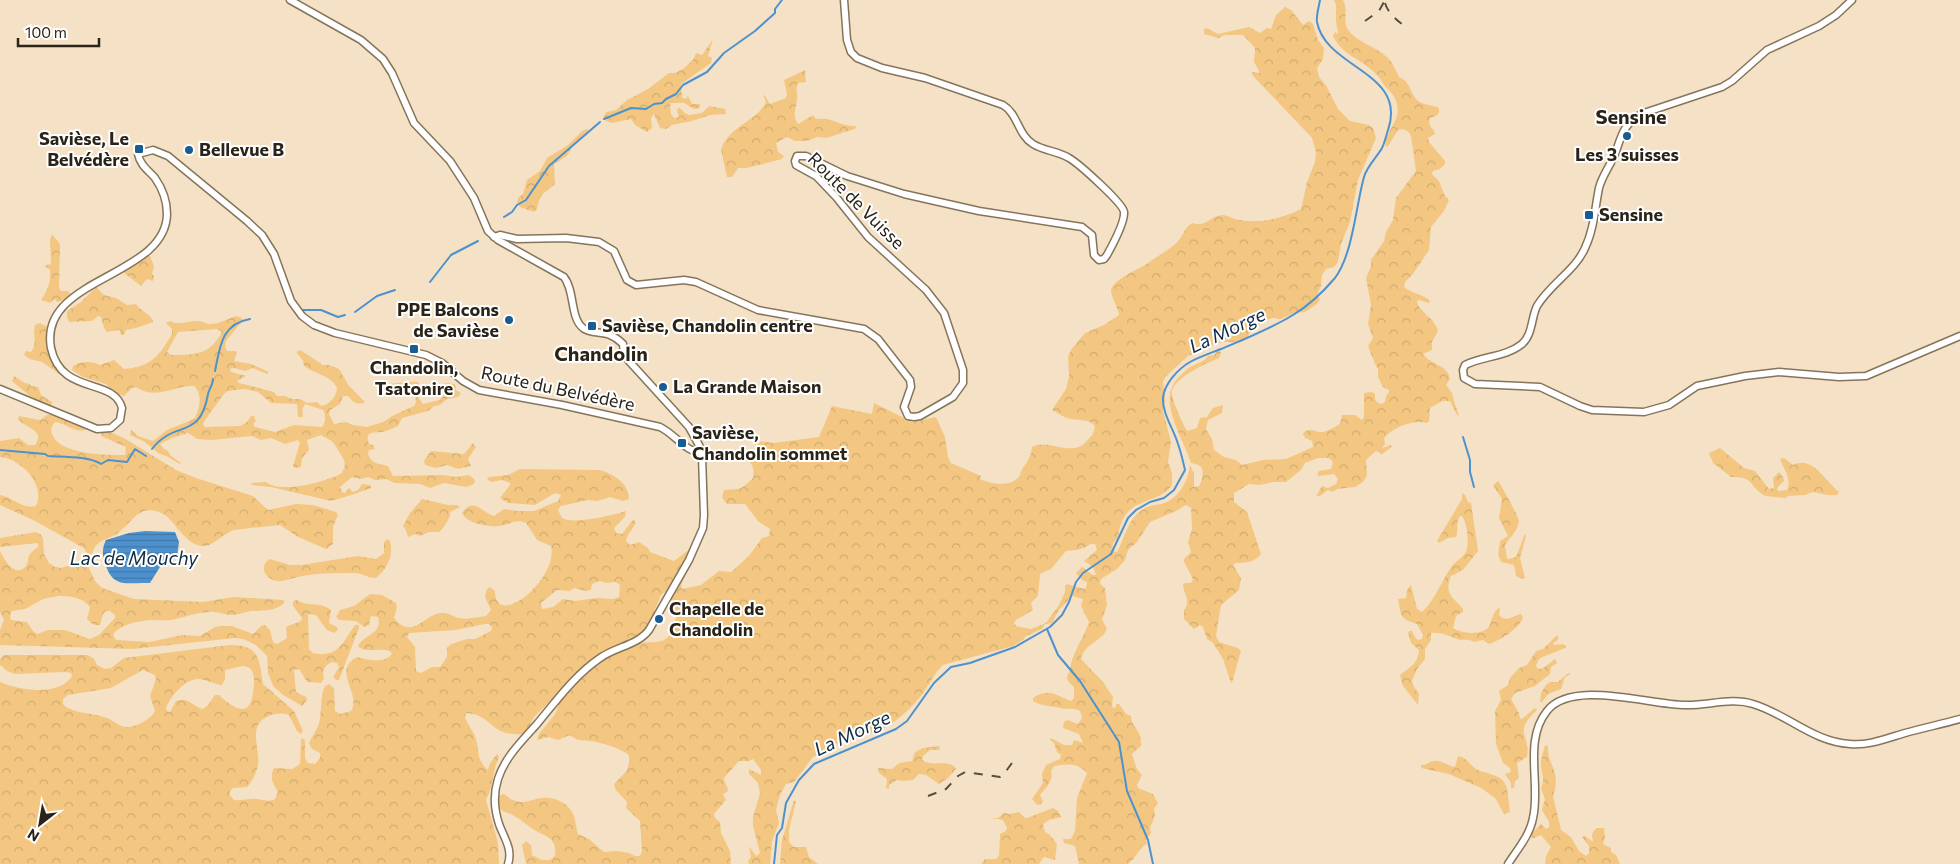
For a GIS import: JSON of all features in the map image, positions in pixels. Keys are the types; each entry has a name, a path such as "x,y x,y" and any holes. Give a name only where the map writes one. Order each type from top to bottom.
{"street":[{"path":"290,0 361,40 382,59 392,73 414,123 450,161 471,194 486,228 494,238 562,275 570,288 577,319 582,327 586,330 608,334 624,345 625,355 632,366 685,421 702,453 703,528 689,560 649,630 642,638 602,656 581,673 556,699 503,766 496,787 494,803 496,816 509,850 508,864"},
{"name":"Route de Vuisse","path":"494,238 499,235 517,239 566,238 599,242 614,251 627,280 636,285 684,280 696,282 758,310 864,329 878,339 909,379 910,387 904,408 907,415 912,417 920,416 951,398 960,389 964,376 948,323 940,306 926,290 868,237 841,202 820,181 811,173 796,165 797,156 806,156 847,176 904,194 979,211 1080,227 1091,234 1094,242 1095,258 1100,260 1104,259 1107,255 1124,211 1118,201 1071,159 1030,142 1011,111 1003,104 925,78 880,67 855,57 846,40 844,0"},
{"path":"1852,0 1836,15 1819,26 1767,50 1732,81 1722,87 1641,114 1628,124 1621,134 1615,154 1601,182 1585,248 1575,263 1544,296 1535,310 1529,333 1525,340 1509,351 1465,365 1464,378 1475,384 1540,387 1587,409 1644,412 1669,405 1697,386 1745,376 1779,372 1839,377 1866,376 1960,336"},
{"name":"Route du Belvédère","path":"0,389 94,428 108,429 116,424 122,413 119,400 110,393 78,382 64,372 53,355 51,333 57,315 70,300 147,252 162,232 167,210 165,199 159,185 140,162 138,154 153,150 165,154 252,225 274,254 286,292 294,306 302,316 317,326 341,335 426,355 442,363 468,385 483,391 562,405 660,427 670,432 692,450 702,453"},
{"path":"1508,864 1526,835 1533,819 1535,801 1535,746 1538,727 1548,710 1565,698 1579,696 1620,697 1687,706 1746,702 1760,706 1826,740 1853,745 1872,742 1960,719"}],"green space":[{"path":"1334,0 1343,0 1348,30 1389,59 1399,77 1407,83 1416,99 1419,102 1439,108 1439,113 1430,118 1429,121 1435,134 1428,138 1429,142 1445,161 1445,164 1440,169 1433,171 1432,174 1439,181 1445,196 1449,200 1444,211 1431,227 1429,250 1413,274 1405,282 1404,287 1424,296 1430,301 1429,303 1417,301 1438,331 1432,342 1432,350 1423,354 1449,374 1450,379 1446,385 1452,393 1459,416 1450,401 1442,401 1430,408 1429,421 1427,423 1410,423 1392,431 1384,438 1385,444 1382,448 1391,445 1392,447 1382,454 1376,451 1366,460 1367,475 1363,482 1355,487 1337,489 1333,492 1328,490 1320,496 1316,496 1322,486 1328,488 1336,484 1338,479 1334,474 1317,475 1319,471 1331,469 1333,462 1329,458 1318,458 1305,463 1301,470 1286,482 1260,485 1249,484 1234,493 1234,502 1247,512 1261,554 1252,561 1235,563 1233,565 1241,578 1239,590 1221,605 1216,636 1219,642 1238,648 1241,651 1232,683 1223,659 1213,643 1207,639 1203,627 1200,625 1194,629 1184,619 1187,600 1183,584 1191,583 1193,579 1184,562 1184,559 1191,552 1188,542 1192,529 1191,508 1186,505 1150,522 1137,542 1128,550 1125,560 1117,569 1101,579 1100,584 1105,588 1107,605 1102,619 1107,629 1101,637 1085,650 1081,659 1103,682 1113,697 1113,708 1116,707 1116,704 1119,704 1126,714 1131,716 1141,740 1141,746 1132,754 1137,769 1142,775 1137,785 1138,788 1153,794 1158,803 1154,809 1155,816 1150,828 1151,833 1146,840 1147,844 1141,848 1128,864 1079,864 1075,846 1064,843 1063,839 1071,839 1075,831 1077,798 1087,773 1083,769 1076,765 1054,766 1051,771 1050,781 1040,795 1043,801 1041,804 1037,805 1032,799 1043,783 1042,774 1046,765 1060,759 1061,755 1057,752 1054,743 1050,740 1051,738 1064,745 1072,745 1074,740 1083,743 1079,734 1063,728 1064,722 1067,720 1078,724 1082,718 1080,711 1046,706 1033,701 1033,698 1044,693 1053,694 1071,701 1074,698 1074,687 1067,677 1073,657 1089,622 1081,606 1083,599 1072,596 1059,610 1052,623 1045,624 1042,629 1026,636 1013,646 943,665 918,700 905,713 882,729 854,740 841,741 827,752 813,757 794,782 786,784 780,795 776,810 779,823 772,841 770,864 749,864 748,861 751,857 749,846 756,856 760,853 753,826 753,817 760,793 758,783 749,774 749,769 761,775 761,770 753,759 739,761 724,778 728,791 723,794 726,800 714,814 715,818 720,822 721,833 730,851 731,864 526,864 522,845 526,841 531,845 532,855 542,860 550,860 555,856 555,846 551,839 500,809 499,796 504,794 512,800 519,802 547,798 563,802 573,814 578,834 589,839 604,852 617,851 640,856 642,851 640,821 626,808 627,802 614,785 627,769 629,755 609,745 580,740 570,735 558,740 548,737 537,740 539,734 555,714 560,702 555,696 534,717 525,734 503,732 480,716 466,713 465,718 475,736 479,758 484,766 488,770 490,763 497,754 499,757 486,800 498,843 499,864 0,864 0,682 38,690 58,687 66,683 72,676 71,673 65,672 15,674 7,671 0,665 0,659 4,655 88,655 94,659 97,665 105,669 111,668 124,658 230,645 240,646 253,651 259,661 263,684 294,711 303,731 301,734 297,731 289,715 277,714 262,720 256,731 258,766 256,772 247,787 233,788 230,791 230,795 234,800 272,800 275,799 278,792 272,778 274,768 292,769 300,764 301,738 305,740 305,758 308,763 315,764 320,758 320,753 312,749 309,743 319,722 325,686 329,684 334,688 335,711 340,714 351,711 353,697 347,675 350,663 357,657 380,660 392,654 386,650 364,650 358,646 378,627 378,617 371,616 369,625 364,627 356,621 339,620 336,617 340,610 354,606 370,594 382,595 396,603 397,607 394,618 401,625 407,627 419,624 437,614 446,613 462,619 486,616 491,610 485,597 487,589 490,587 495,591 498,602 505,605 515,603 526,596 546,573 551,559 551,546 537,540 526,523 516,521 499,526 490,526 468,520 462,513 470,506 478,507 494,516 504,509 534,511 558,501 561,495 555,493 535,505 508,503 500,498 510,483 502,480 491,482 487,479 489,477 508,475 520,469 600,470 610,474 623,484 629,499 623,501 610,497 597,501 588,500 561,506 558,510 562,518 567,520 584,520 626,511 625,517 614,528 616,533 622,534 632,521 635,520 626,541 630,545 639,542 648,548 650,552 674,561 691,548 691,562 681,585 682,589 701,585 719,571 731,572 748,557 762,538 769,536 770,529 758,521 745,504 727,504 722,498 724,490 745,486 753,478 753,469 749,461 736,461 735,457 756,450 757,445 761,441 773,443 819,437 832,406 872,414 874,403 912,422 936,417 945,437 948,457 951,463 981,476 980,479 1001,484 1012,482 1020,475 1029,458 1032,447 1045,445 1073,448 1085,443 1093,434 1095,426 1092,423 1067,418 1052,410 1066,389 1069,376 1068,357 1071,350 1085,333 1104,325 1119,315 1111,293 1116,282 1173,246 1188,226 1193,223 1201,224 1222,215 1238,220 1264,221 1301,209 1307,182 1315,162 1316,152 1312,138 1253,76 1252,72 1260,73 1254,62 1255,48 1243,35 1224,35 1219,38 1204,34 1204,29 1207,28 1218,34 1249,27 1260,33 1267,28 1271,29 1276,15 1285,7 1291,10 1303,25 1309,21 1313,24 1318,40 1324,48 1323,59 1317,68 1319,77 1327,87 1338,109 1350,121 1369,125 1373,128 1376,138 1358,180 1350,222 1341,244 1338,262 1334,267 1326,269 1322,275 1321,286 1317,295 1320,299 1317,304 1305,312 1264,321 1250,332 1247,339 1241,342 1223,342 1207,347 1194,355 1189,355 1165,377 1163,382 1165,399 1163,411 1171,442 1168,462 1172,473 1172,485 1166,492 1133,507 1126,514 1121,523 1118,537 1113,543 1112,551 1117,552 1130,523 1140,511 1167,502 1177,494 1187,478 1190,466 1194,473 1194,487 1199,486 1202,468 1191,463 1174,421 1170,398 1172,388 1182,374 1208,356 1214,355 1218,350 1221,352 1219,358 1185,376 1174,386 1172,395 1187,431 1197,428 1200,418 1207,417 1213,408 1223,405 1222,413 1208,420 1206,429 1212,439 1214,450 1224,457 1236,460 1242,465 1263,460 1286,459 1313,447 1312,441 1305,438 1303,434 1308,430 1323,432 1329,430 1340,424 1342,415 1355,415 1362,420 1364,417 1364,393 1372,392 1375,394 1375,399 1378,403 1382,404 1385,402 1389,392 1389,390 1383,387 1378,377 1378,369 1368,346 1373,338 1368,324 1371,305 1366,278 1371,266 1371,260 1384,241 1386,232 1393,220 1396,198 1416,171 1411,136 1407,131 1398,130 1386,147 1387,137 1397,116 1396,101 1376,74 1347,53 1337,43 1333,36 1335,32 1338,34","holes":["1095,544 1097,550 1084,561 1093,567 1096,575 1082,567 1076,573 1082,580 1087,582 1086,588 1067,584 1059,605 1046,623 1031,629 1016,626 1014,623 1016,620 1033,610 1031,603 1038,596 1040,574 1051,569 1066,551","600,581 606,583 616,582 620,585 619,597 613,599 597,598 575,601 563,599 553,607 542,609 541,603 557,590 570,591 574,588 586,591 591,590 592,584","668,590 676,617 670,636 660,641 632,644 628,639 646,632 661,595","485,624 489,624 492,627 491,631 475,639 467,639 451,644 447,648 447,657 440,667 432,667 421,673 416,671 415,647 407,637 409,633 456,630","243,666 248,667 252,671 254,684 252,700 249,706 240,709 219,695 215,695 203,709 188,701 181,700 176,701 170,712 167,711 166,708 171,699 188,682 201,679 222,685 225,679 225,670","143,670 155,675 156,679 150,696 155,711 144,722 129,727 122,726 104,717 66,707 63,704 63,699 68,695 111,688"]},
{"path":"713,39 708,56 712,58 711,63 681,84 682,97 685,99 688,96 692,104 700,104 700,108 694,109 684,103 670,103 671,114 674,118 679,117 677,111 679,107 689,115 702,113 709,106 725,109 726,114 710,115 672,125 666,129 660,128 654,114 651,118 652,128 647,132 635,125 631,119 612,123 606,121 604,116 606,112 616,110 627,100 648,89 669,73 675,73 683,69 693,60 696,53 702,55"},
{"path":"805,70 806,82 798,83 797,87 795,115 798,124 813,115 816,119 821,118 856,126 855,129 826,138 817,137 807,141 795,141 787,137 776,143 778,152 784,156 782,159 747,168 738,168 732,177 727,177 721,149 725,141 736,129 762,109 766,102 763,95 770,104 786,98 784,80"},
{"path":"589,130 588,134 575,142 567,156 554,164 555,184 541,196 537,209 534,212 520,207 517,202 518,198 523,194 527,180 540,171 547,158 568,145 582,131"},
{"path":"52,234 60,244 59,288 61,291 68,291 71,294 63,300 57,302 55,299 50,303 41,300 49,282 50,270 44,266 51,264 50,240"},
{"path":"147,255 150,256 154,266 152,274 154,276 153,281 147,279 141,286 124,273 127,266"},
{"path":"96,287 104,295 116,298 127,305 136,304 153,322 126,330 124,335 121,335 120,330 107,332 101,317 98,316 92,321 69,322 67,311 81,302"},
{"path":"235,316 243,320 226,341 227,351 235,351 237,353 234,361 251,364 269,372 267,374 253,368 245,371 234,368 230,369 231,372 246,376 237,381 274,392 277,396 300,399 307,403 317,402 321,406 327,404 336,394 337,388 327,377 304,366 297,353 298,350 302,351 323,365 339,369 349,386 365,402 353,402 348,396 343,396 340,404 330,410 329,414 334,424 345,422 367,427 383,422 414,406 416,402 414,387 400,388 399,392 393,393 391,384 418,382 421,387 417,396 423,404 440,400 444,395 442,387 445,383 455,384 456,390 461,393 458,397 447,399 428,411 402,418 398,426 382,432 369,434 369,444 373,445 375,449 369,450 368,454 374,462 388,466 393,476 444,475 456,477 469,475 475,480 474,484 466,487 444,483 430,488 420,484 395,483 386,479 375,480 368,477 361,479 352,477 340,487 342,492 345,493 349,488 353,492 358,490 362,484 371,485 371,488 331,501 271,487 252,485 251,483 266,482 282,487 292,487 315,483 342,473 345,462 333,443 321,435 307,440 309,450 302,458 301,467 295,468 293,466 300,443 298,440 285,444 271,438 261,440 252,436 212,440 197,439 188,433 160,444 180,464 158,453 145,442 130,435 131,430 138,436 153,441 167,430 194,419 198,411 200,398 194,386 158,393 143,391 136,387 132,388 124,396 118,394 106,384 83,377 72,370 73,366 83,362 100,365 114,360 124,369 141,366 148,363 158,354 172,334 172,329 166,323 170,321 180,323 197,321 212,324","holes":["217,329 222,332 217,340 201,352 187,355 171,355 167,352 178,332","245,389 258,392 271,403 297,404 298,417 303,417 302,410 305,404 323,410 324,423 322,427 294,425 275,432 255,427 253,424 256,421 254,416 251,416 247,422 240,426 205,427 203,424 205,420 224,394 228,391"]},
{"path":"39,323 50,328 49,345 63,373 62,376 42,362 30,359 24,355 26,351 31,352 33,349 35,325"},
{"path":"14,376 31,386 38,387 41,395 52,402 51,406 30,396 12,381"},
{"path":"51,414 88,428 80,431 55,422 51,430 52,434 58,442 66,447 86,453 125,455 126,447 101,436 101,431 112,433 124,438 176,470 253,496 268,510 296,504 313,505 336,512 338,515 333,527 333,544 326,549 298,537 280,525 234,530 211,544 197,545 185,537 165,515 149,510 138,514 114,536 100,542 92,554 88,555 84,548 35,521 0,505 0,495 22,505 36,506 38,489 35,481 16,462 0,457 0,441 19,438 28,445 35,445 38,436 18,419 19,416 40,420"},
{"path":"473,443 476,447 468,459 471,466 458,469 447,465 436,468 425,465 424,461 431,451 464,454"},
{"path":"1720,448 1744,468 1755,471 1769,489 1774,488 1773,478 1779,472 1784,481 1777,488 1778,491 1787,490 1789,482 1780,459 1784,458 1793,465 1807,463 1813,466 1839,492 1837,495 1827,495 1813,492 1805,495 1788,496 1786,498 1765,496 1748,480 1731,477 1713,463 1709,453"},
{"path":"1498,481 1519,521 1515,531 1505,545 1507,559 1516,557 1525,534 1526,536 1520,558 1525,578 1523,579 1516,576 1514,565 1501,562 1498,555 1500,541 1508,536 1499,518 1502,499 1493,485"},
{"path":"1462,493 1468,502 1471,503 1478,551 1463,570 1451,576 1449,582 1450,594 1463,609 1463,612 1456,616 1453,628 1470,633 1484,631 1488,628 1495,612 1500,607 1499,615 1504,618 1507,619 1521,614 1523,618 1509,634 1489,644 1483,640 1474,642 1431,633 1431,640 1425,649 1425,659 1417,669 1412,681 1419,694 1418,705 1403,686 1400,675 1413,665 1419,650 1411,643 1408,632 1412,631 1416,639 1419,640 1422,639 1423,635 1417,624 1406,620 1401,615 1398,599 1406,598 1407,590 1411,585 1417,609 1422,612 1431,601 1452,566 1465,553 1468,536 1462,516 1460,516 1458,521 1456,537 1448,538 1439,543 1437,541 1462,499"},
{"path":"422,499 460,507 450,512 448,520 439,532 429,532 420,536 415,534 408,537 403,526 410,513"},
{"path":"36,532 43,538 44,554 49,563 61,568 76,563 84,564 88,566 95,581 102,588 134,599 203,602 233,597 284,600 284,603 277,608 251,611 237,615 215,612 194,614 171,620 136,622 116,631 113,635 116,640 150,642 182,635 200,636 215,627 221,626 232,626 253,634 261,626 265,625 270,630 273,642 277,644 287,638 286,627 301,621 302,618 293,606 293,602 296,600 305,604 323,606 331,610 329,623 337,627 338,630 334,633 327,630 316,615 308,614 309,649 313,653 322,654 334,651 339,648 355,625 359,625 359,628 339,680 333,677 339,667 337,663 332,662 325,667 324,679 321,683 307,682 299,669 294,670 296,692 306,697 307,700 302,706 283,695 273,686 268,673 267,656 256,645 243,639 235,638 133,649 0,645 0,630 4,620 0,612 0,551 10,566 18,570 26,566 30,554 39,546 37,543 0,547 0,538","holes":["58,596 84,601 90,607 87,619 94,625 100,625 103,614 106,611 110,611 115,615 115,618 99,635 90,639 65,630 48,630 37,634 27,622 11,620 10,615 12,611 25,609 43,599"]},
{"path":"388,539 391,547 389,562 376,578 356,573 334,573 276,581 268,577 264,571 265,565 270,559 290,565 301,565 358,556 376,559 384,553 384,542"},
{"path":"1558,636 1558,640 1553,643 1554,645 1563,644 1566,646 1565,648 1540,658 1536,665 1537,668 1542,669 1555,659 1557,663 1551,667 1550,674 1535,686 1515,693 1511,699 1522,719 1535,708 1537,710 1525,724 1524,734 1528,749 1527,757 1517,763 1519,778 1515,781 1514,788 1511,788 1511,783 1505,774 1511,772 1510,768 1503,763 1496,744 1495,711 1501,700 1499,691 1508,685 1510,678 1519,668 1527,665 1536,651 1543,649"},
{"path":"1568,673 1571,674 1565,677 1561,689 1548,694 1540,702 1541,693 1546,685 1550,682 1558,682"},
{"path":"1545,745 1548,746 1548,753 1555,774 1556,780 1553,796 1561,830 1571,837 1579,851 1586,856 1589,853 1589,846 1582,837 1585,836 1593,842 1592,835 1594,830 1604,828 1605,837 1603,844 1611,848 1611,852 1616,855 1620,864 1545,864 1546,856 1551,847 1541,835 1532,838 1531,834 1541,824 1546,829 1549,828 1548,821 1542,810 1545,799 1541,789 1543,779 1541,763"},
{"path":"940,747 939,750 930,750 923,756 922,760 954,766 956,769 948,778 939,784 926,775 919,774 913,780 897,780 889,785 889,789 886,788 887,779 879,773 878,768 892,769 899,763 912,761 915,752 923,748"},
{"path":"1458,756 1465,759 1476,769 1502,779 1507,787 1510,812 1504,814 1495,798 1481,788 1449,774 1421,768 1421,765 1432,761 1455,767"},
{"path":"794,800 796,801 789,830 789,842 794,847 806,847 809,857 818,864 780,864 782,840"},
{"path":"1053,808 1058,811 1061,817 1049,820 1043,824 1045,832 1057,844 1055,860 1044,857 1039,864 981,864 985,859 996,859 999,856 1000,834 1006,831 1007,828 1003,820 991,818 998,818 1004,813 1019,812 1027,818"}],"water":[{"name":"Lac de Mouchy","path":"145,531 175,532 179,542 177,557 160,567 150,583 122,583 117,581 108,572 104,560 103,549 106,540 129,533"}],"waterway":[{"path":"604,119 631,108 646,109 654,104 662,103 676,94 683,85 707,72 724,53 755,31 775,13 775,9 782,0"},
{"name":"La Morge","path":"774,864 777,835 782,828 786,803 799,780 814,764 896,729 907,721 934,683 951,667 970,663 1015,647 1050,627 1062,615 1076,582 1083,573 1111,554 1128,518 1136,510 1150,502 1164,498 1174,490 1185,470 1179,447 1164,410 1163,398 1166,387 1176,373 1194,360 1275,325 1293,315 1315,298 1335,278 1341,268 1350,243 1364,177 1367,169 1383,146 1391,111 1387,95 1377,83 1335,51 1323,38 1317,22 1320,0"},
{"path":"504,217 512,212 517,205 526,200 549,166 600,122"},
{"path":"430,282 451,255 478,241"},
{"path":"355,312 377,296 395,290"},
{"path":"302,310 321,310 338,317 345,315"},
{"path":"215,371 221,345 228,331 240,322 250,319"},
{"path":"152,449 169,434 186,428 199,418 204,409 213,379"},
{"path":"1463,437 1470,460 1470,472 1474,487"},
{"path":"0,450 83,458 101,464 108,460 127,462 135,449 146,456"},
{"path":"1047,629 1058,655 1080,681 1119,742 1127,791 1148,840 1153,864"}],"railway":[{"path":"1365,21 1379,11 1385,0"},
{"path":"1385,3 1398,21 1409,29"},
{"path":"928,796 946,789 958,776 965,772 1000,777 1017,756"}],"place":[{"name":"Les 3 suisses","path":"1627,136"},
{"name":"Savièse, Le Belvédère","path":"139,149"},
{"name":"Bellevue B","path":"189,150"},
{"name":"Sensine","path":"1589,215"},
{"name":"PPE Balcons de Savièse","path":"509,320"},
{"name":"Savièse, Chandolin centre","path":"592,326"},
{"name":"Chandolin, Tsatonire","path":"414,349"},
{"name":"La Grande Maison","path":"663,387"},
{"name":"Savièse, Chandolin sommet","path":"682,443"},
{"name":"Chapelle de Chandolin","path":"659,619"}],"district":[{"name":"Sensine","path":"1631,117"},
{"name":"Chandolin","path":"601,354"}]}
